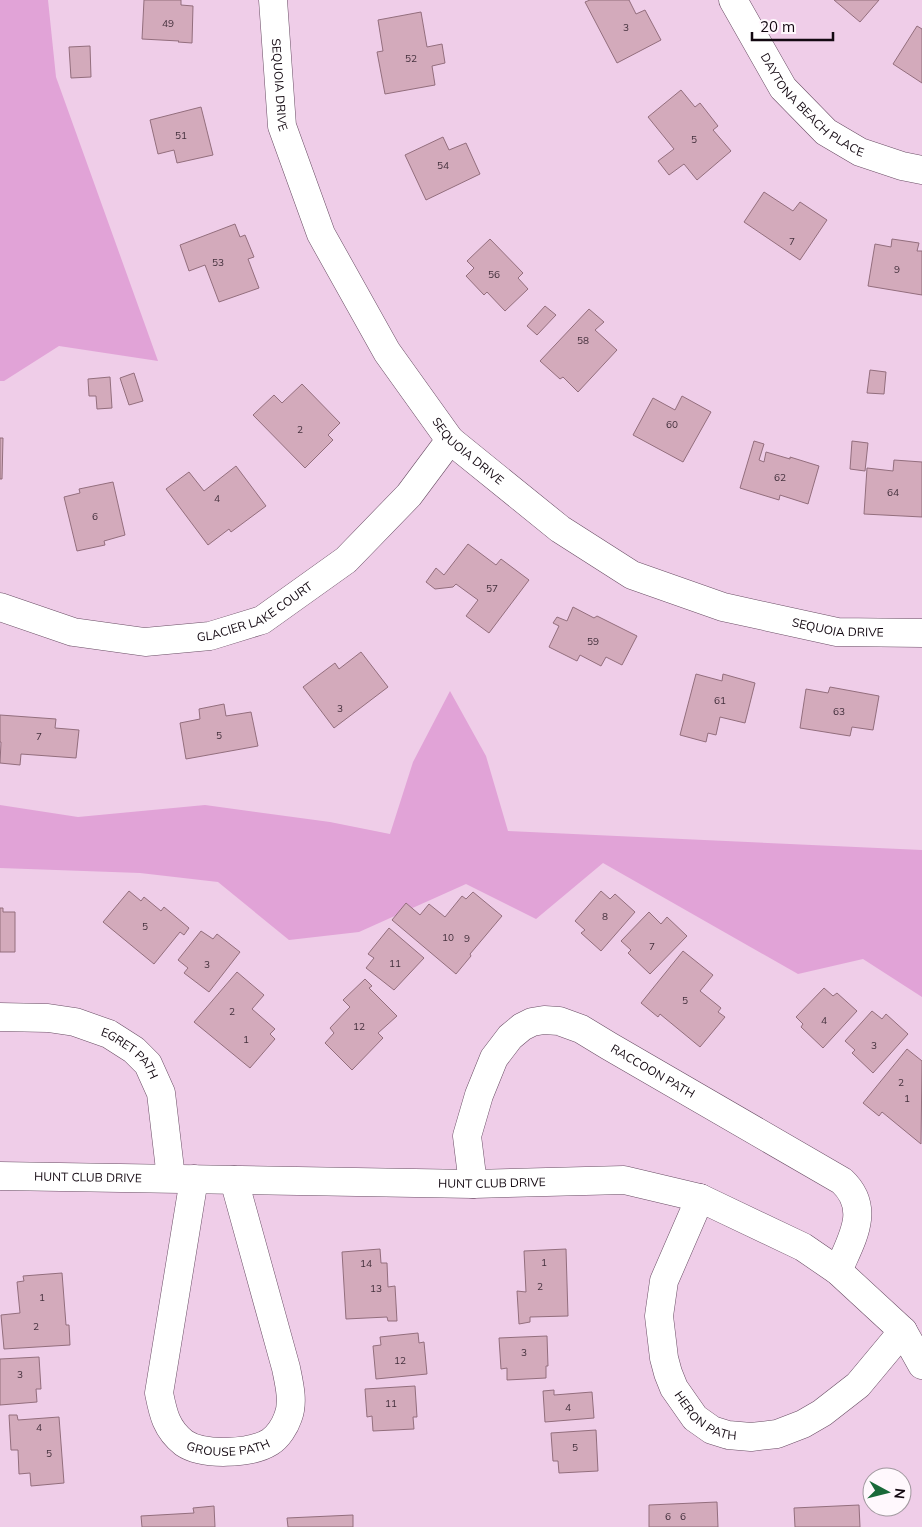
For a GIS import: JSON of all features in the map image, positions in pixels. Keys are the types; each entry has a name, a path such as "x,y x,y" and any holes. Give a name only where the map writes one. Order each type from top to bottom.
{"street":[{"name":"SEQUOIA DRIVE","path":"273,0 282,126 322,234 386,352 450,440 560,529 632,575 723,607 837,632 922,633"},
{"name":"DAYTONA BEACH PLACE","path":"733,0 783,88 826,132 860,152 902,166 922,170"},
{"name":"GLACIER LAKE COURT","path":"0,607 73,632 145,642 210,636 262,620 346,560 409,495 450,440"},
{"name":"EGRET PATH","path":"0,1017 48,1018 76,1022 108,1034 134,1050 148,1064 162,1093 182,1179"},
{"name":"RACCOON PATH","path":"473,1184 467,1136 479,1095 494,1058 510,1038 522,1027 544,1020 559,1021 581,1028 608,1046 842,1181 850,1188 855,1197 858,1216 855,1229 838,1271"},
{"name":"HUNT CLUB DRIVE","path":"0,1176 473,1184 624,1180 700,1198 803,1247 838,1271 903,1331 922,1365"},
{"name":"GROUSE PATH","path":"182,1179 159,1393 163,1416 172,1430 185,1444 202,1450 227,1452 257,1448 272,1442 282,1430 289,1416 291,1400 286,1368 234,1180"},
{"name":"HERON PATH","path":"700,1198 664,1281 659,1316 666,1366 674,1388 695,1418 712,1430 728,1435 751,1437 777,1434 803,1424 822,1413 858,1385 903,1331"}],"shaded area":[{"path":"0,0 48,0 56,77 158,361 59,346 4,381 0,381"},
{"path":"450,691 486,756 508,831 922,850 922,997 863,959 798,974 603,863 536,919 466,884 359,932 289,940 218,882 140,873 0,868 0,805 78,817 205,805 330,822 390,834 413,762"}],"building":[{"path":"144,0 181,0 181,5 193,6 192,43 142,39"},
{"path":"590,0 629,0 636,14 645,10 661,40 617,63 585,2"},
{"path":"834,0 879,0 860,22"},
{"path":"421,12 427,47 442,44 445,63 432,66 435,85 385,94 377,52 383,51 378,20"},
{"path":"917,26 922,29 922,83 893,64"},
{"path":"90,46 91,77 71,78 69,47"},
{"path":"681,90 695,107 700,103 718,126 713,130 731,151 697,180 684,164 669,175 658,161 674,149 648,117"},
{"path":"201,107 213,155 177,163 174,150 158,154 150,120"},
{"path":"443,137 449,150 466,143 480,174 426,200 405,155"},
{"path":"764,192 793,211 800,202 827,220 800,260 744,222"},
{"path":"235,224 240,237 245,235 254,257 248,259 259,288 219,302 205,265 189,271 180,245"},
{"path":"490,239 523,273 518,278 528,289 505,311 487,292 484,295 466,276 474,268 467,261"},
{"path":"892,239 919,243 917,251 922,251 922,295 868,286 875,244 891,247"},
{"path":"545,306 556,315 537,335 527,326"},
{"path":"589,309 604,322 595,330 617,350 578,392 563,377 560,379 540,361"},
{"path":"870,370 886,372 884,394 867,393"},
{"path":"134,373 143,401 129,405 120,378"},
{"path":"110,377 112,408 97,409 96,396 89,396 88,379"},
{"path":"302,384 340,423 328,435 333,440 305,468 253,415 274,395 282,403"},
{"path":"682,396 711,412 683,462 633,435 653,398 675,410"},
{"path":"0,438 3,438 2,479 0,479"},
{"path":"754,441 764,444 759,460 764,462 766,452 819,466 808,504 780,495 779,500 740,488"},
{"path":"852,441 868,443 865,471 850,469"},
{"path":"894,460 922,462 922,517 864,514 867,468 893,471"},
{"path":"236,466 266,506 231,532 229,529 208,545 166,489 189,472 204,491"},
{"path":"113,482 125,535 104,541 105,545 77,551 64,497 80,493 79,489"},
{"path":"468,544 496,565 501,559 529,580 489,633 466,616 478,600 456,584 453,587 435,589 426,582 436,568 444,575"},
{"path":"573,607 594,618 597,616 637,636 622,665 606,657 601,666 580,655 577,661 549,647 559,626 553,623 557,617 567,621"},
{"path":"361,652 388,687 334,728 303,687 335,663 339,669"},
{"path":"696,674 722,681 723,674 755,683 745,723 720,717 716,735 708,733 706,742 680,735"},
{"path":"830,687 879,696 873,730 852,727 850,736 800,728 806,689 828,693"},
{"path":"224,704 226,716 251,712 258,746 186,759 180,723 200,719 199,709"},
{"path":"0,715 56,719 55,728 79,730 76,758 21,754 20,765 0,763"},
{"path":"129,891 141,901 144,897 161,911 164,907 189,928 184,935 180,932 154,964 103,922"},
{"path":"601,891 610,899 615,894 635,912 601,951 581,933 585,930 575,921"},
{"path":"473,892 502,916 456,974 392,920 406,903 420,915 429,904 445,917 462,896 466,899"},
{"path":"0,908 3,908 3,912 15,912 15,952 0,952"},
{"path":"649,912 661,924 667,917 687,936 650,974 628,953 631,950 621,941"},
{"path":"389,928 424,958 394,990 366,968 374,958 368,954"},
{"path":"201,931 213,939 217,934 240,952 209,992 184,973 188,968 178,960"},
{"path":"683,951 713,975 700,991 721,1008 718,1012 725,1017 700,1047 660,1014 658,1017 641,1003"},
{"path":"237,972 264,995 252,1009 275,1029 270,1034 275,1039 250,1068 194,1022"},
{"path":"365,979 372,986 369,988 397,1016 378,1033 383,1038 352,1070 325,1043 334,1033 330,1028 350,1007 343,1000"},
{"path":"824,988 833,996 837,993 857,1011 823,1048 801,1027 803,1024 796,1017"},
{"path":"872,1011 882,1019 886,1014 908,1034 873,1073 852,1053 855,1050 845,1041"},
{"path":"907,1049 922,1061 921,1144 882,1112 879,1116 863,1103"},
{"path":"380,1249 381,1263 387,1263 388,1287 395,1286 397,1321 388,1321 387,1317 346,1319 342,1252"},
{"path":"566,1249 568,1316 530,1317 530,1322 519,1324 517,1291 526,1292 524,1251"},
{"path":"62,1273 66,1325 69,1325 70,1345 4,1349 1,1315 20,1313 17,1282 24,1281 23,1276"},
{"path":"418,1333 419,1343 424,1342 427,1374 376,1379 373,1346 381,1345 380,1337"},
{"path":"547,1336 548,1366 546,1366 546,1378 507,1380 507,1368 501,1369 499,1338"},
{"path":"39,1357 41,1389 36,1389 37,1402 0,1405 0,1359"},
{"path":"415,1386 417,1417 413,1417 414,1429 373,1431 372,1416 367,1417 365,1389"},
{"path":"554,1390 554,1395 592,1392 594,1418 545,1422 543,1391"},
{"path":"9,1415 17,1415 18,1420 59,1417 64,1483 31,1486 30,1473 19,1474 18,1450 11,1450"},
{"path":"596,1430 598,1471 559,1473 558,1461 553,1461 551,1433"},
{"path":"717,1502 718,1527 649,1527 649,1505"},
{"path":"859,1505 860,1527 795,1527 794,1508"},
{"path":"214,1506 215,1527 142,1527 141,1516 194,1513 193,1508"},
{"path":"353,1515 353,1527 288,1527 287,1518"}]}
